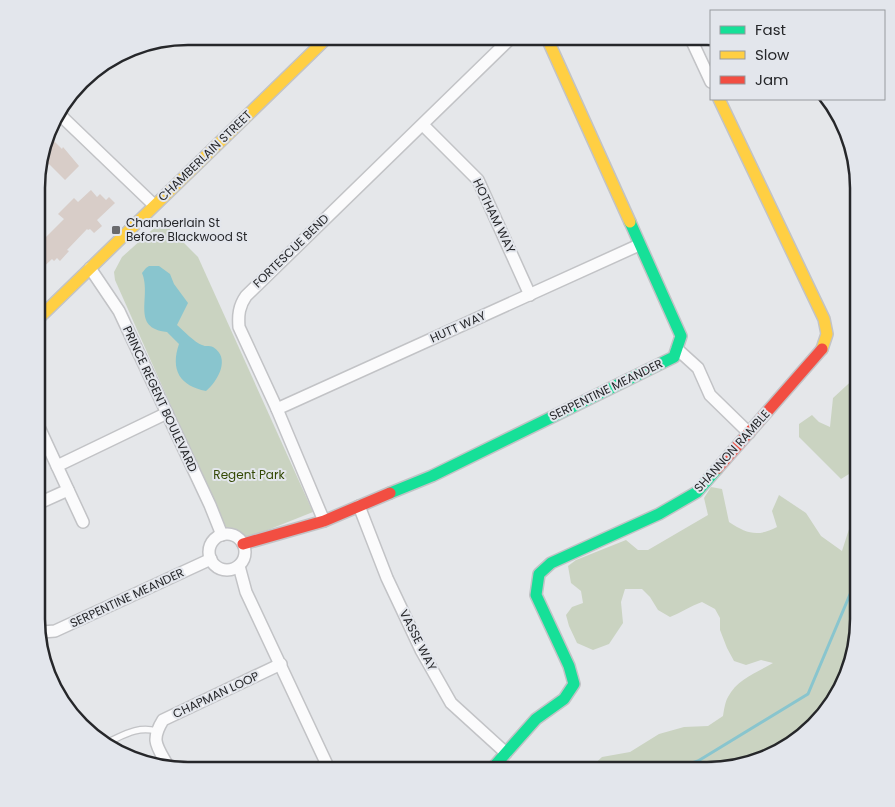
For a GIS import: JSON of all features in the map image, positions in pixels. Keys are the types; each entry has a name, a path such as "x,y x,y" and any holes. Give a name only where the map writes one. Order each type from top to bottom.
{"street":[{"name":"CHAMBERLAIN STREET","path":"45,312 319,45"},
{"name":"FORTESCUE BEND","path":"324,521 277,409 239,327 238,318 242,302 319,224 504,45"},
{"path":"550,45 681,336 677,349 698,368 710,395 749,433"},
{"path":"694,45 710,80"},
{"name":"SHANNON RAMBLE","path":"498,762 536,720 564,699 574,684 569,666 536,595 539,574 551,564 659,514 697,492 822,350 827,340 824,319 719,100"},
{"path":"63,118 154,205"},
{"name":"HOTHAM WAY","path":"423,125 478,180 530,295"},
{"name":"HUTT WAY","path":"277,409 640,246"},
{"name":"PRINCE REGENT BOULEVARD","path":"90,268 119,311 210,505 222,535"},
{"name":"SERPENTINE MEANDER","path":"243,544 324,521 432,476 674,357 677,349"},
{"path":"57,466 167,414"},
{"path":"45,440 83,522"},
{"path":"45,500 68,490"},
{"name":"VASSE WAY","path":"359,506 387,578 421,650 451,703 506,753"},
{"path":"222,535 234,536 243,544 245,550 245,556 239,566 232,570 216,567 211,559 211,546 216,538 222,535"},
{"name":"SERPENTINE MEANDER","path":"45,630 55,631 211,559"},
{"path":"239,566 246,592 326,762"},
{"name":"CHAPMAN LOOP","path":"156,731 164,720 281,664"},
{"path":"156,731 156,745 164,760"}],"lane":[{"path":"113,740 132,732 156,731"}],"green space":[{"name":"Regent Park","path":"162,221 198,257 313,512 245,539 234,537 226,530 115,280 114,272 122,257"},
{"path":"850,382 850,473 841,479 799,437 799,424 812,415 819,422 830,427 833,398"},
{"path":"711,487 722,489 729,522 741,529 758,533 777,527 772,511 779,495 806,513 821,536 842,551 850,526 850,619 845,656 831,690 808,720 778,743 761,751 735,759 716,762 597,762 602,757 630,752 659,734 684,727 708,726 723,716 727,699 737,685 773,663 761,660 746,665 734,661 720,630 720,618 715,609 702,602 670,617 658,610 650,597 642,589 625,589 621,602 623,623 609,644 593,650 577,643 566,615 572,607 583,603 581,591 571,583 568,566 576,560 626,540 638,550 648,550 708,515 704,498"}],"water":[{"path":"149,266 159,266 170,274 174,284 188,303 177,325 199,344 213,347 221,357 222,363 218,376 206,391 197,389 184,381 179,375 176,362 179,344 167,332 156,329 149,324 145,318 145,292 142,273"}],"building":[{"path":"53,142 62,149 63,147 79,166 65,180 49,164 47,166"},
{"path":"91,190 97,197 100,194 106,200 109,197 115,203 97,220 102,226 94,233 87,229 67,250 69,251 60,261 57,258 54,261 52,259 45,266 45,238 64,219 58,214 74,198 78,202"}],"waterway":[{"path":"695,762 808,694 850,594"}],"traffic: fast":[{"path":"390,493 432,476 674,357 681,336 630,222"},
{"path":"498,762 536,719 564,699 574,684 569,666 536,595 539,574 551,563 659,514 697,492 717,469"}],"traffic: slow":[{"path":"45,312 320,45"},
{"path":"550,45 630,222"},
{"path":"719,100 824,319 827,334 822,349"}],"traffic: jam":[{"path":"717,469 822,349"},
{"path":"243,544 324,521 390,493"}],"place":[{"name":"Chamberlain St Before Blackwood St","path":"116,230"}]}
